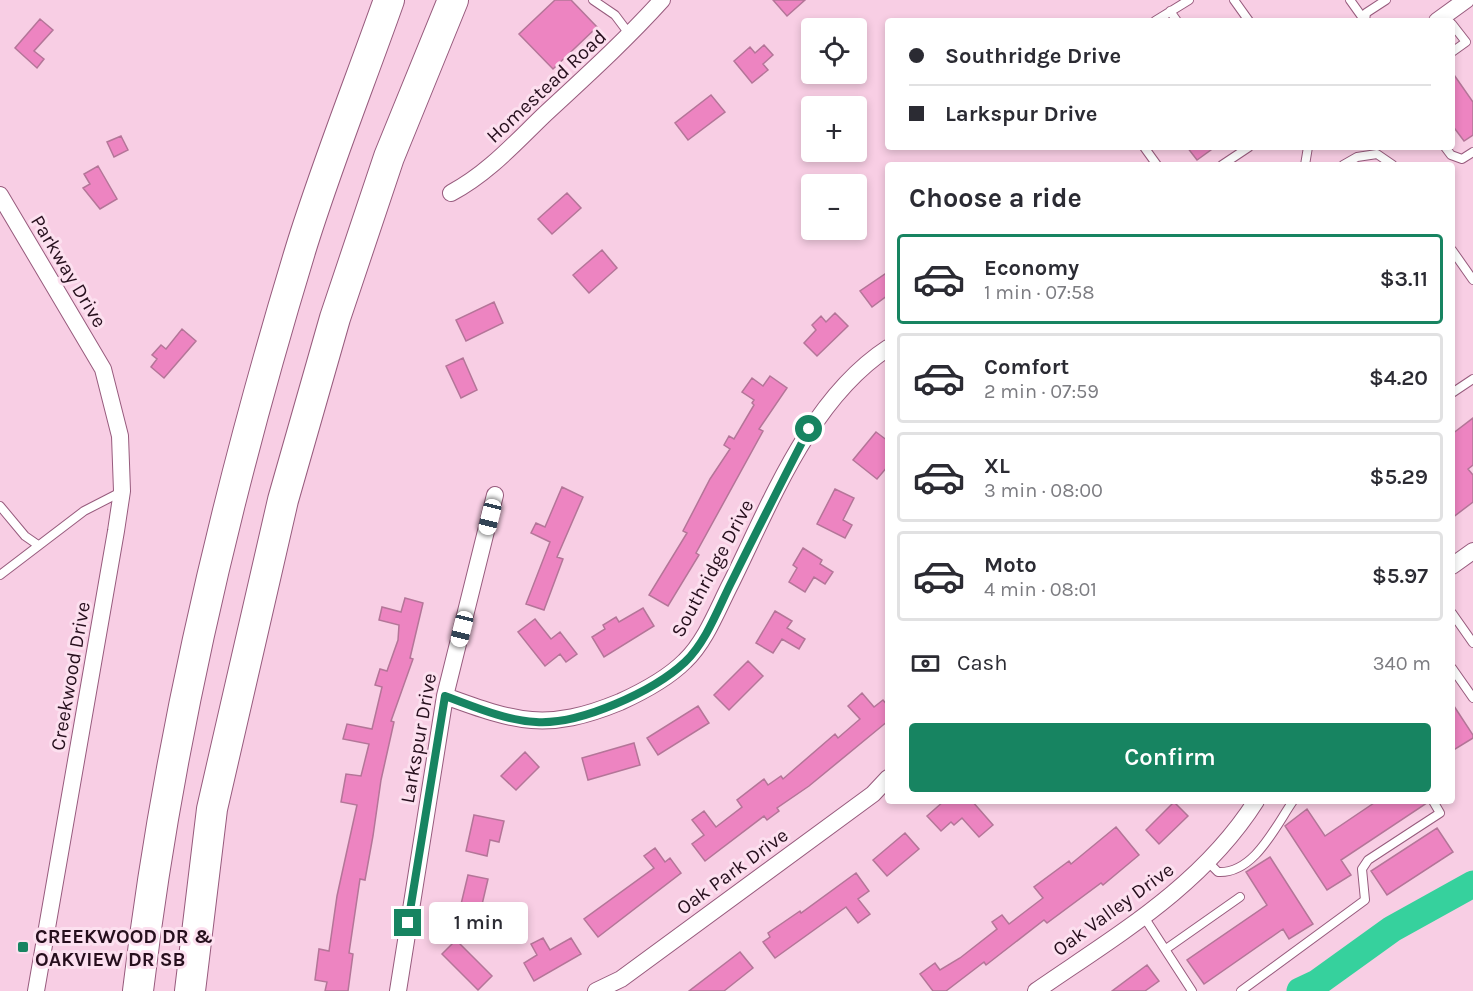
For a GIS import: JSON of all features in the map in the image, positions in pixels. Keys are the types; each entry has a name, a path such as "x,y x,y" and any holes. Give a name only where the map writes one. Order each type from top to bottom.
{"highway":[{"path":"138,991 151,884 174,756 202,612 237,473 302,245 389,0"},
{"path":"190,991 212,809 284,500 335,318 389,157 453,0"},
{"path":"389,157 471,0"}],"street":[{"name":"Homestead Road","path":"451,193 475,181 630,35 662,0"},
{"path":"1448,18 1466,0"},
{"name":"Parkway Drive","path":"0,195 103,369"},
{"name":"Southridge Drive","path":"445,696 495,714 538,722 577,717 643,692 686,661 710,625 809,429 868,361 885,350"},
{"name":"Creekwood Drive","path":"36,991 122,491 120,436 103,369"},
{"name":"Larkspur Drive","path":"398,991 445,696 495,495"},
{"path":"1455,564 1473,551"},
{"name":"Oak Park Drive","path":"596,991 621,980 873,794 885,781"},
{"name":"Oak Valley Drive","path":"1036,991 1144,917 1208,862 1254,804"}],"lane":[{"path":"593,0 615,15 630,35"},
{"path":"1160,18 1188,0"},
{"path":"1234,0 1248,18"},
{"path":"1350,0 1363,18"},
{"path":"1365,18 1366,13 1386,0"},
{"path":"1170,11 1175,18"},
{"path":"1455,27 1469,39 1455,49"},
{"path":"1226,162 1244,150"},
{"path":"1447,150 1451,155 1462,159 1473,152"},
{"path":"1348,162 1357,157 1377,154 1389,162"},
{"path":"1455,254 1473,280"},
{"path":"1455,391 1473,379"},
{"path":"0,575 84,511 122,491"},
{"path":"0,506 26,536 38,545"},
{"path":"1455,617 1473,642"},
{"path":"1455,672 1473,698"},
{"path":"1208,862 1218,872 1228,873 1242,868 1257,853 1291,804"},
{"path":"1241,991 1365,900 1362,869 1368,860 1440,813 1435,804"},
{"path":"1166,949 1240,897"},
{"path":"1144,917 1192,991"}],"building":[{"path":"555,0 571,0 597,27 553,69 519,34"},
{"path":"773,0 805,0 787,16"},
{"path":"40,19 53,30 34,51 44,59 37,68 15,48"},
{"path":"764,45 773,55 763,64 768,70 752,83 734,61 750,47 755,53"},
{"path":"1455,76 1473,102 1473,135 1464,141 1455,129"},
{"path":"711,95 725,112 688,140 675,123"},
{"path":"121,136 128,150 114,157 107,142"},
{"path":"1189,150 1211,150 1197,160"},
{"path":"98,166 117,199 100,209 83,188 90,184 84,174"},
{"path":"567,193 581,208 552,234 538,219"},
{"path":"602,250 617,268 589,293 573,275"},
{"path":"885,274 885,297 872,307 860,291"},
{"path":"494,302 503,323 466,341 456,320"},
{"path":"835,313 848,326 817,356 804,343 816,330 812,325 821,316 826,322"},
{"path":"182,329 196,341 164,378 151,367 157,359 152,355 161,345 166,349"},
{"path":"463,358 477,390 461,398 446,366"},
{"path":"770,376 787,388 759,429 763,431 696,553 699,555 668,606 649,595 687,533 683,531 710,479 730,449 724,445 729,436 734,439 754,405 752,403 754,400 742,392 752,378 763,386"},
{"path":"1473,418 1473,465 1468,469 1473,475 1473,502 1455,516 1455,432"},
{"path":"876,432 885,439 885,470 877,479 853,460"},
{"path":"562,487 583,497 557,557 563,559 544,610 526,604 550,542 531,533 536,523 545,527"},
{"path":"835,489 854,498 843,520 852,525 845,538 817,524"},
{"path":"803,548 822,560 820,564 833,572 825,584 814,577 805,592 789,582 797,568 793,565"},
{"path":"405,598 423,603 410,658 413,659 391,721 394,722 381,780 365,880 360,879 349,953 353,954 348,991 325,991 327,982 315,980 319,949 329,951 337,896 357,805 341,802 346,774 361,776 369,744 343,739 347,724 372,729 382,687 375,685 380,669 387,671 398,640 399,625 379,620 382,607 401,612"},
{"path":"643,608 654,626 604,657 592,637 605,629 603,625 616,617 619,622"},
{"path":"775,611 792,621 787,628 805,639 799,649 782,639 773,653 756,643"},
{"path":"535,619 551,639 560,632 577,654 566,662 560,654 545,666 518,632"},
{"path":"748,661 763,676 729,710 714,695"},
{"path":"862,693 874,707 883,700 885,723 809,786 777,808 779,811 767,820 764,816 705,861 692,844 704,835 692,820 704,811 716,827 742,807 737,800 764,779 768,785 781,776 783,779 835,734 838,738 860,719 848,706"},
{"path":"698,706 709,723 658,755 647,738"},
{"path":"1455,708 1473,735 1473,738 1455,749"},
{"path":"634,743 640,765 588,780 582,758"},
{"path":"525,752 539,767 516,790 501,776"},
{"path":"941,804 975,804 993,825 979,837 962,818 954,825 951,822 941,831 927,816"},
{"path":"1172,804 1176,804 1188,816 1159,844 1146,830"},
{"path":"1373,804 1425,804 1341,860 1351,875 1327,890 1285,826 1307,809 1325,836"},
{"path":"474,815 504,821 499,842 490,840 487,856 466,851"},
{"path":"1116,827 1139,855 1103,885 1101,883 1047,923 1044,920 986,965 984,962 946,991 933,991 920,974 935,963 940,970 960,958 997,929 992,922 1002,915 1009,924 1043,898 1034,887 1069,861 1071,864"},
{"path":"1437,828 1453,852 1387,895 1371,871"},
{"path":"905,833 919,849 887,876 873,860"},
{"path":"655,848 665,862 670,858 681,873 598,937 584,919 654,868 644,856"},
{"path":"1270,857 1313,924 1289,939 1283,929 1204,984 1187,960 1267,905 1246,872"},
{"path":"856,873 869,891 858,899 870,914 858,923 846,907 775,958 763,942 770,937 768,933 800,911 801,913"},
{"path":"468,875 488,879 477,926 457,921"},
{"path":"543,938 550,950 571,938 581,954 534,981 524,963 537,955 531,944"},
{"path":"456,940 492,976 478,990 442,954"},
{"path":"740,952 753,968 724,991 689,991"},
{"path":"1147,965 1159,981 1145,991 1112,991"}],"waterway":[{"path":"1300,991 1317,983 1392,929 1473,884"}],"place":[{"name":"CREEKWOOD DR & OAKVIEW DR SB","path":"23,947"}],"route":[{"path":"408,923 445,696 495,714 538,722 570,718 587,715 643,692 686,661 710,625 809,429"}]}
